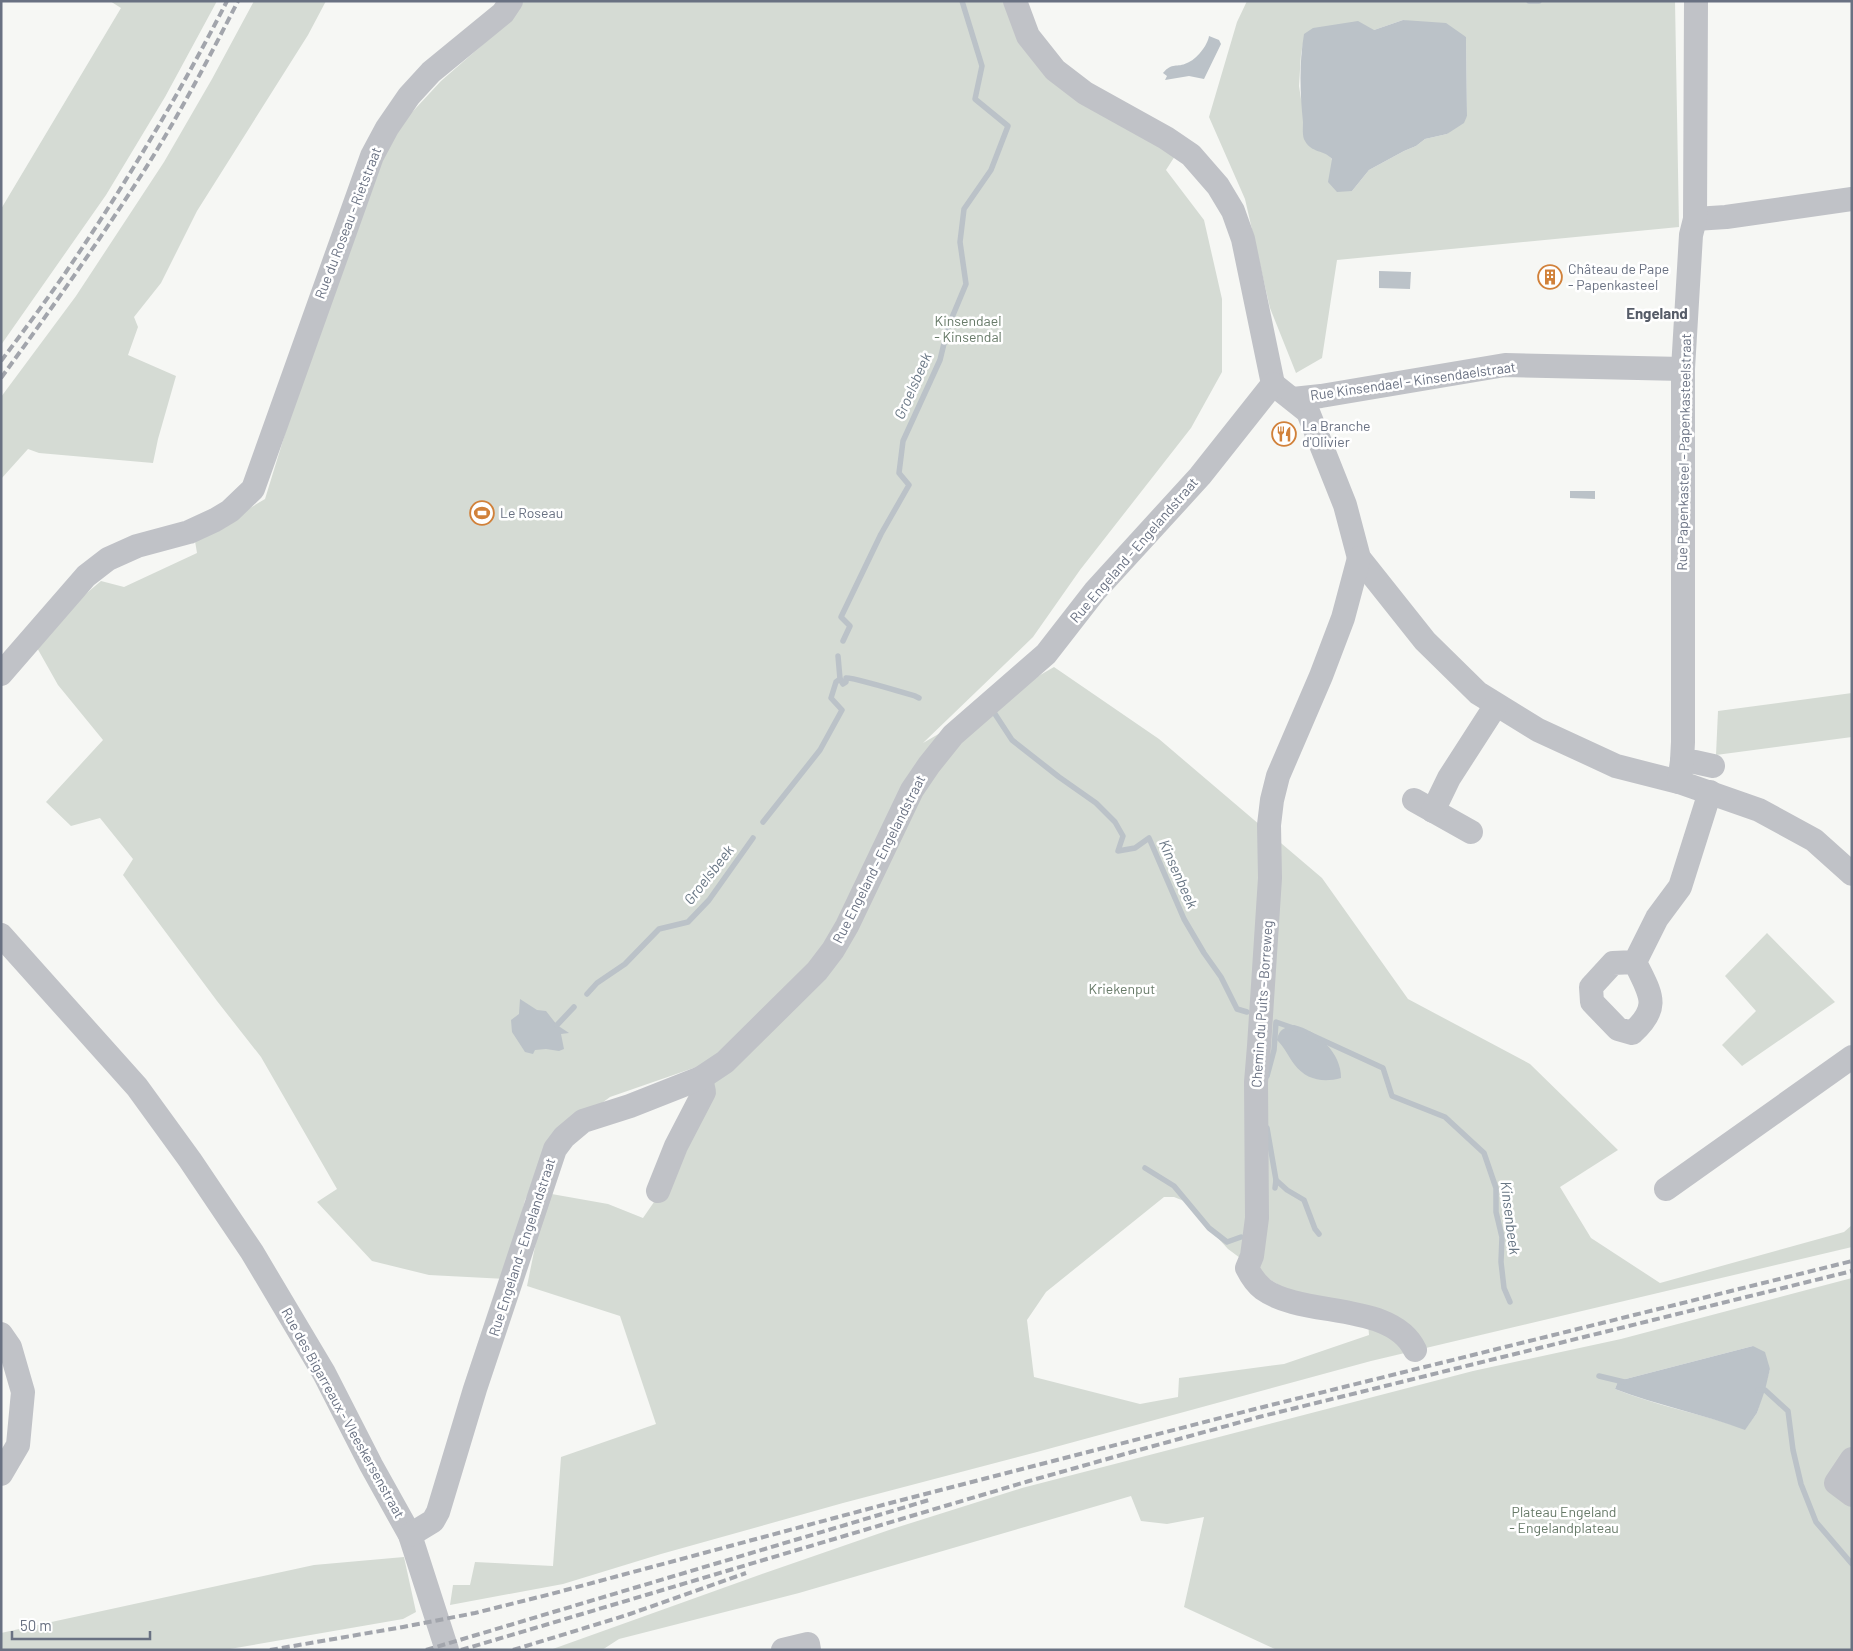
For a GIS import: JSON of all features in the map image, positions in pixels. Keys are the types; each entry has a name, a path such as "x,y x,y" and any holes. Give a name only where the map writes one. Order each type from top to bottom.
{"street":[{"name":"Rue du Roseau - Rietstraat","path":"1,674 86,576 108,559 137,546 189,532 215,520 230,511 253,489 372,156 387,128 409,96 431,72 503,13 511,1"},
{"path":"1015,1 1028,36 1055,70 1085,93 1166,138 1191,155 1218,186 1233,212 1243,239 1273,384 1308,412 1345,505 1360,558 1425,641 1478,693 1538,730 1616,766 1680,772 1710,792 1817,834 1851,872"},
{"name":"Rue Papenkasteel - Papenkasteelstraat","path":"1680,772 1683,369 1691,235 1695,219 1696,1"},
{"path":"1695,219 1726,217 1852,199"},
{"name":"Rue Kinsendael - Kinsendaelstraat","path":"1293,399 1505,365 1683,369"},
{"name":"Rue Engeland - Engelandstraat","path":"410,1535 432,1521 438,1512 475,1389 555,1149 564,1137 583,1121 630,1106 701,1078 725,1062 817,971 833,950 862,897 912,790 941,750 953,735 1046,654 1095,590 1200,476 1273,384"},
{"name":"Chemin du Puits - Borreweg","path":"1360,558 1343,618 1278,776 1272,800 1269,825 1270,878 1256,1082 1257,1218 1252,1256 1247,1268 1253,1280 1264,1290 1283,1299 1365,1316 1390,1325 1403,1333 1415,1350"},
{"path":"1471,832 1424,805 1449,778 1496,705"},
{"path":"1680,772 1695,762 1713,766"},
{"path":"1635,962 1657,918 1680,887 1710,792"},
{"name":"Rue des Bigarreaux - Vleeskersenstraat","path":"1,935 137,1087 190,1160 252,1252 324,1373 371,1465 410,1535"},
{"path":"1666,1189 1852,1057"},
{"path":"658,1191 676,1146 704,1092 701,1078"},
{"path":"1,1334 10,1346 22,1392 18,1445 1,1474"},
{"path":"1852,1459 1836,1482 1852,1495"},
{"path":"410,1535 447,1650"},
{"path":"783,1650 808,1644 810,1650"}],"green space":[{"path":"110,1 217,1 165,97 106,195 1,345 1,209 121,8"},
{"path":"254,1 326,1 308,35 197,211 161,283 134,317 138,327 128,355 176,376 153,463 39,453 28,449 1,479 1,397 76,296 164,162"},
{"path":"522,1 1004,1 1023,43 1175,156 1166,170 1204,220 1222,299 1222,372 1191,428 1080,570 1033,637 923,743 1054,667 1159,739 1322,878 1408,999 1530,1064 1618,1150 1560,1187 1591,1238 1660,1283 1844,1232 1852,1225 1852,1247 1371,1361 843,1503 661,1554 563,1584 450,1605 453,1585 470,1585 475,1562 553,1566 561,1457 656,1424 620,1316 527,1286 546,1193 608,1204 643,1218 665,1186 708,1063 610,1097 559,1135 525,1200 506,1279 429,1275 372,1261 317,1202 337,1189 261,1057 123,875 133,859 100,818 71,826 46,802 103,740 58,685 36,646 75,603 101,581 124,587 197,553 195,541 265,499 324,307 390,136 441,81 488,40","holes":["1164,1197 1174,1197 1184,1201 1228,1249 1290,1292 1367,1310 1369,1335 1284,1364 1179,1378 1178,1397 1140,1404 1034,1377 1027,1320 1046,1292"]},
{"path":"1247,1 1675,1 1679,227 1337,260 1322,358 1296,373 1270,308 1245,199 1209,117 1237,22","holes":["1403,20 1466,37 1467,116 1447,134 1425,139 1416,146 1369,170 1352,191 1329,155 1301,99 1299,86 1301,54 1305,34 1374,30"]},
{"path":"1852,693 1852,737 1716,755 1718,711"},
{"path":"1767,933 1835,1002 1742,1066 1722,1045 1756,1011 1725,976"},
{"name":"Plateau Engeland - Engelandplateau","path":"1852,1278 1852,1650 1277,1650 1184,1607 1204,1517 1167,1524 1141,1521 1131,1496 799,1593 619,1639 602,1650 550,1650 892,1529 1022,1488 1473,1371 1621,1339","holes":["1753,1346 1770,1369 1757,1413 1745,1429 1615,1389 1618,1381"]},
{"path":"404,1557 416,1612 403,1619 224,1650 1,1650 1,1633 314,1565"}],"shaded area":[{"path":"1403,20 1446,23 1466,37 1467,116 1464,123 1447,134 1425,139 1416,146 1369,170 1352,191 1337,192 1328,182 1332,159 1326,154 1311,148 1303,137 1300,78 1304,34 1313,28 1358,21 1374,30"},
{"path":"1209,36 1219,40 1221,44 1204,79 1189,76 1165,80 1167,76 1163,73 1166,70 1198,56"},
{"path":"1379,271 1411,272 1410,289 1379,288"},
{"path":"1570,491 1595,491 1595,499 1570,498"},
{"path":"520,999 537,1010 546,1011 557,1025 569,1033 561,1034 564,1049 559,1051 535,1050 533,1054 525,1052 512,1032 511,1020 519,1014"},
{"path":"1294,1025 1311,1032 1326,1044 1337,1060 1341,1078 1315,1079 1304,1074 1299,1069 1277,1040 1279,1033 1287,1027"},
{"path":"1753,1346 1765,1352 1770,1369 1757,1413 1745,1430 1615,1389 1618,1381"}],"waterway":[{"name":"Groelsbeek","path":"843,641 850,626 841,617 881,534 909,485 899,473 903,441 940,360 948,327 966,284 960,242 964,209 991,170 1008,126 975,99 982,66 962,1"},
{"path":"1529,1 1539,1"},
{"name":"Groelsbeek","path":"763,822 820,750 842,710 831,698 836,682 840,679 838,656"},
{"name":"Kinsenbeek","path":"840,679 843,684 846,682 846,678 850,678 919,698"},
{"name":"Kinsenbeek","path":"990,710 995,714 1012,740 1096,803 1115,822 1123,836 1118,851 1135,848 1149,838 1184,919 1221,977 1237,1009 1247,1012"},
{"name":"Groelsbeek","path":"587,994 597,983 625,964 659,929 688,922 709,900 753,838"},
{"name":"Groelsbeek","path":"557,1025 574,1007"},
{"path":"1267,1076 1274,1050 1276,1022 1296,1029"},
{"name":"Kinsenbeek","path":"1309,1034 1383,1068 1392,1096 1445,1117 1484,1153 1496,1188 1496,1212 1502,1237 1501,1262 1504,1288 1510,1302"},
{"path":"1267,1128 1276,1180 1275,1188"},
{"path":"1145,1168 1174,1186 1209,1228 1227,1242 1241,1237"},
{"path":"1276,1180 1287,1190 1304,1200 1315,1229 1319,1234"},
{"path":"1599,1376 1624,1382"},
{"path":"1758,1390 1765,1390 1788,1411 1793,1450 1801,1484 1816,1522 1852,1564"}],"railway":[{"path":"1,361 66,272 109,206 171,105 227,1"},
{"path":"1,378 73,277 142,174 192,89 238,1"},
{"path":"270,1650 475,1613 1255,1409 1852,1261"},
{"path":"461,1650 1029,1481 1259,1417 1852,1271"},
{"path":"426,1650 929,1500"},
{"path":"513,1650 627,1615 746,1573"}],"place":[{"name":"Château de Pape - Papenkasteel","path":"1550,277"},
{"name":"La Branche d'Olivier","path":"1284,434"},
{"name":"Le Roseau","path":"482,513"}],"district":[{"name":"Engeland","path":"1657,314"}],"park label":[{"name":"Kinsendael - Kinsendal","path":"968,330"},
{"name":"Kriekenput","path":"1122,989"}]}
